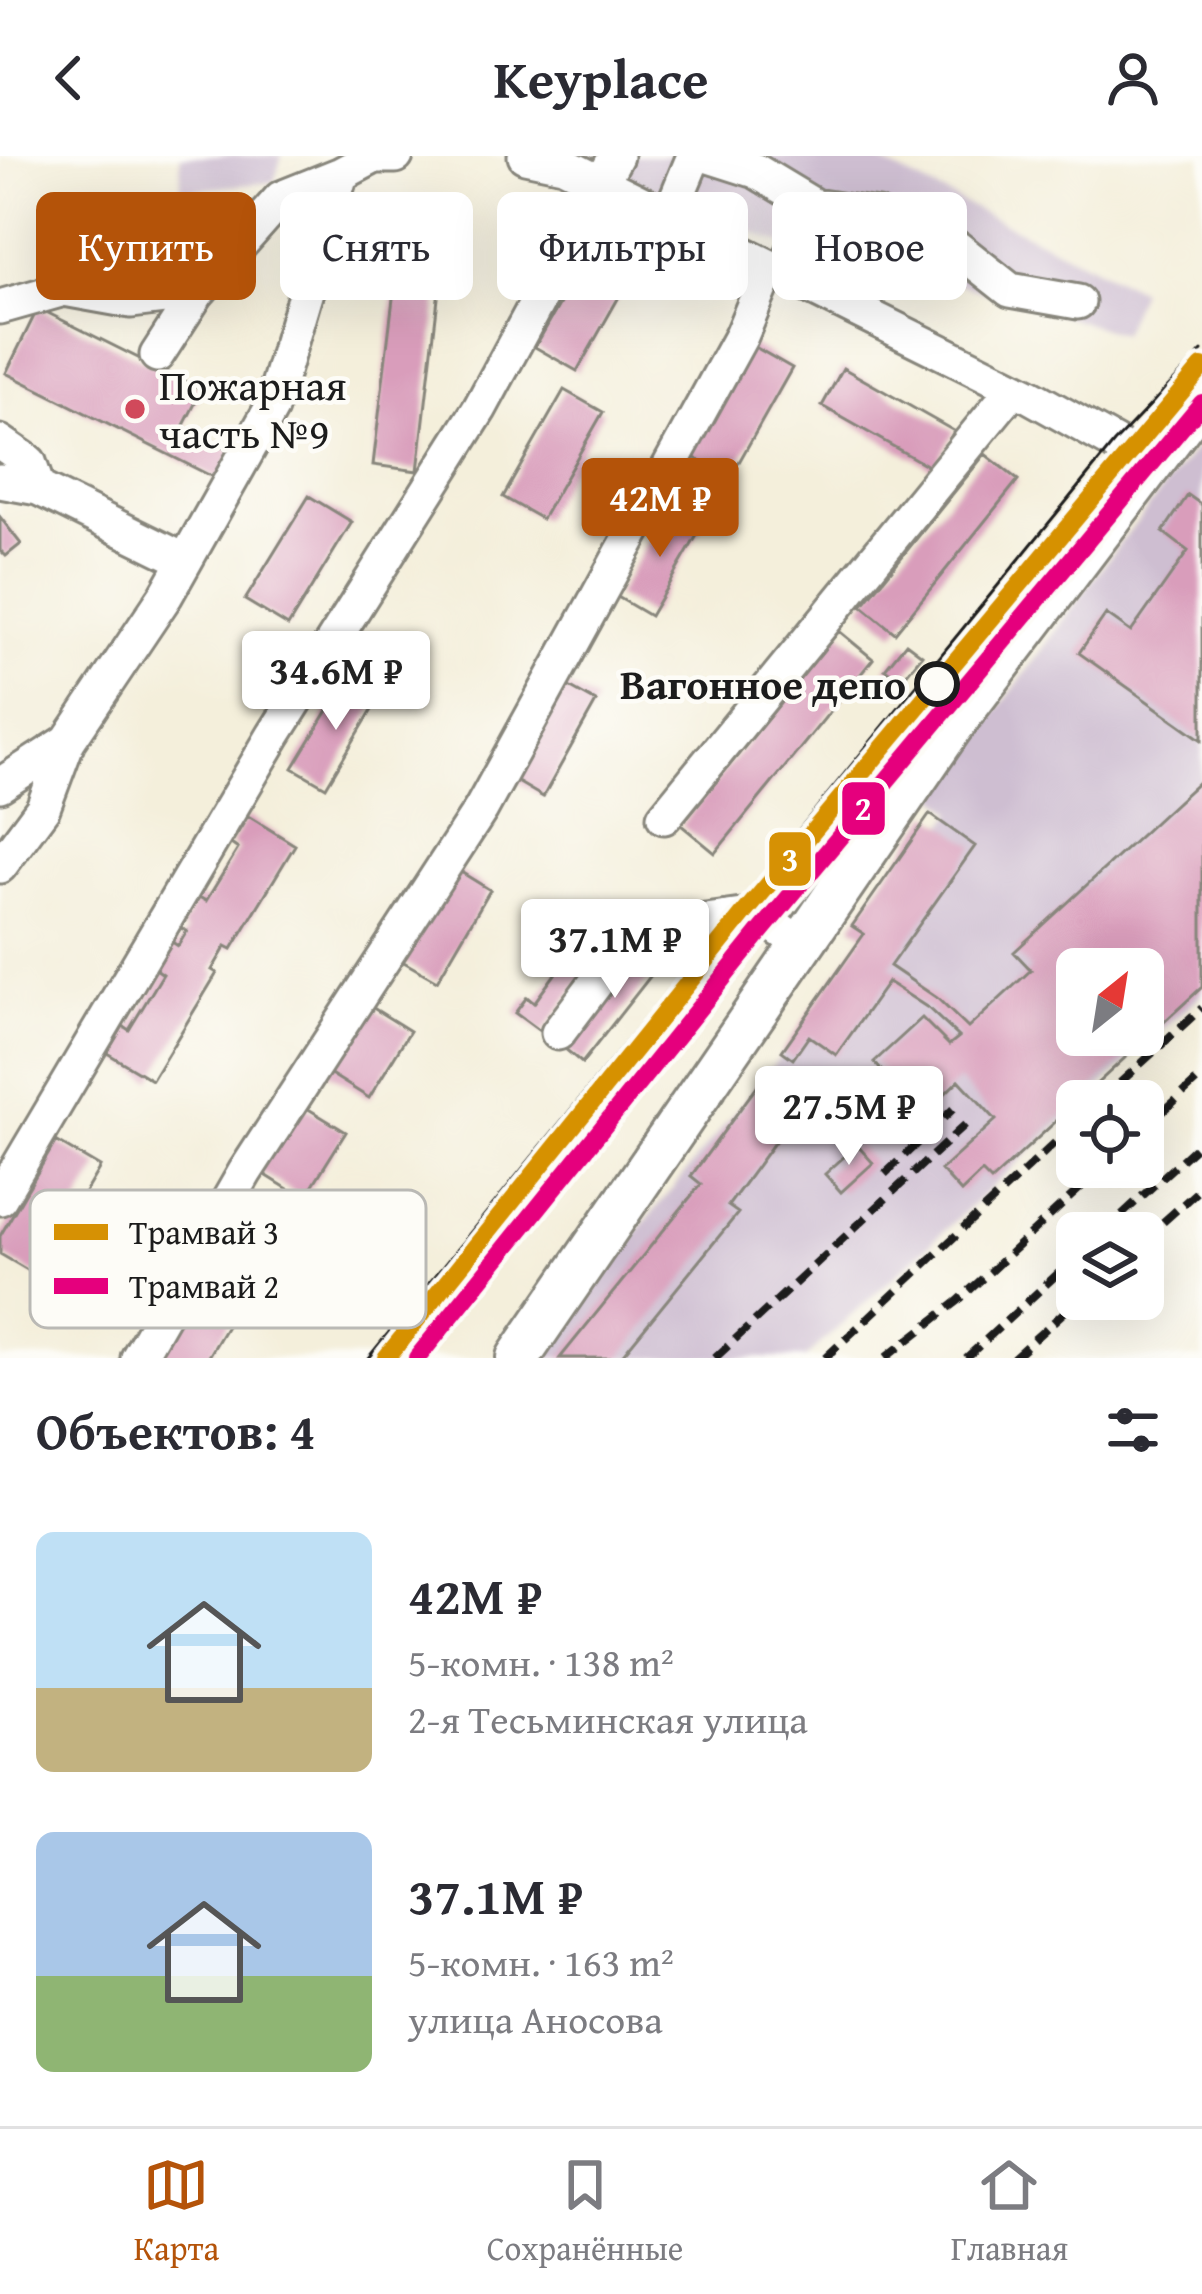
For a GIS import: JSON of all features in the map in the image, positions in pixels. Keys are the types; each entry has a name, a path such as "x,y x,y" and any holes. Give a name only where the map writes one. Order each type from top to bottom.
{"main road":[{"path":"518,1358 951,728 1202,397"}],"street":[{"path":"256,226 281,198 375,156 396,156"},
{"path":"525,156 610,170 638,192"},
{"path":"679,192 694,156"},
{"path":"710,156 755,171 790,192"},
{"path":"0,1198 274,735 480,408 610,170"},
{"path":"0,866 43,808 68,741 166,595 271,409 341,174"},
{"path":"967,256 1010,290 1078,302"},
{"path":"234,1190 481,809 772,278"},
{"path":"0,307 36,297"},
{"path":"157,356 192,300"},
{"path":"837,300 1014,388 1114,443 1148,470"},
{"path":"664,817 1014,388"},
{"path":"0,442 29,462 38,488"},
{"path":"0,481 38,488 184,560"},
{"path":"0,785 68,741"},
{"path":"558,1033 641,930 742,916 766,920 800,943"},
{"path":"138,1358 155,1328"}],"shaded area":[{"path":"180,156 282,156 274,182 181,191"},
{"path":"569,156 868,156 941,192 772,192 772,240 748,230 748,192 656,192"},
{"path":"967,205 1140,290 1122,334 967,286"},
{"path":"1202,440 1202,994 1164,1029 1164,948 1056,948 1056,1056 1134,1056 1108,1080 1056,1080 1056,1128 805,1358 543,1358 628,1243 777,1060 954,812 936,795 1120,543"}],"building":[{"path":"393,300 438,300 418,471 373,465"},
{"path":"562,300 617,300 577,371 535,347"},
{"name":"Пожарная часть №9","path":"38,308 202,390 183,427 233,452 219,480 6,373"},
{"path":"748,343 792,368 730,478 686,453"},
{"path":"843,368 954,431 933,469 822,406"},
{"path":"564,390 603,412 542,519 503,497"},
{"path":"985,454 1018,480 895,633 862,606"},
{"path":"1188,495 1202,505 1202,740 1079,653 1106,614 1131,632 1188,551 1163,532"},
{"path":"309,496 352,522 288,626 245,600"},
{"path":"669,505 703,525 650,616 616,596"},
{"path":"0,517 21,544 6,556 0,550"},
{"path":"839,631 873,659 715,853 681,825"},
{"path":"906,643 922,655 901,681 885,669"},
{"path":"347,679 379,698 326,787 293,768"},
{"path":"562,683 596,702 543,797 509,777"},
{"path":"1202,779 1202,987 1164,1022 1164,948 1056,948 1056,1056 1127,1056 1101,1080 1056,1080 1056,1121 991,1181 982,1172 961,1192 941,1170 996,1120 959,1080 922,1116 874,1062 922,1018 949,1045 959,1037 928,1008 888,982 836,1055 809,1036 793,1059 782,1051 864,934 852,926 930,814 975,846 890,966 937,998 968,1028 1031,970 1014,952"},
{"path":"248,816 295,845 232,949 226,946 212,970 217,973 152,1080 107,1053 123,1026 129,1030 163,974 156,969 172,942 178,946 187,931 181,928 199,897 206,901 238,849 231,844"},
{"path":"456,869 490,890 437,981 402,961"},
{"path":"604,907 624,921 542,1033 515,1013 527,997 534,1003"},
{"path":"648,940 667,955 582,1063 564,1048"},
{"path":"362,1001 410,1031 369,1098 321,1068"},
{"path":"765,1075 803,1103 728,1206 738,1213 620,1358 560,1358 701,1184 691,1176"},
{"path":"297,1102 346,1132 310,1190 290,1190 256,1169"},
{"path":"56,1141 100,1167 86,1190 30,1190 30,1272 0,1254 0,1236"},
{"path":"857,1145 873,1163 841,1192 825,1174"},
{"path":"170,1328 226,1328 208,1358 152,1358"}],"tram line":[{"path":"426,1287 1114,443 1202,351"},
{"name":"3","path":"426,1308 742,916 1202,367"},
{"name":"2","path":"417,1358 761,931 1202,403"},
{"path":"368,1358 392,1328"},
{"name":"3","path":"386,1358 410,1328"}],"railway":[{"path":"1123,1080 1202,1008"},
{"path":"1164,1111 1202,1076"},
{"path":"885,1174 953,1109"},
{"path":"715,1358 968,1122"},
{"path":"1125,1212 1202,1141"},
{"path":"825,1358 1056,1142"},
{"path":"1164,1221 1202,1187"},
{"path":"885,1358 958,1301 1080,1188"},
{"path":"966,1358 1056,1275"},
{"path":"1013,1358 1056,1320"}],"place":[{"name":"Пожарная часть №9","path":"135,409"},
{"name":"Вагонное депо","path":"937,684"}]}
